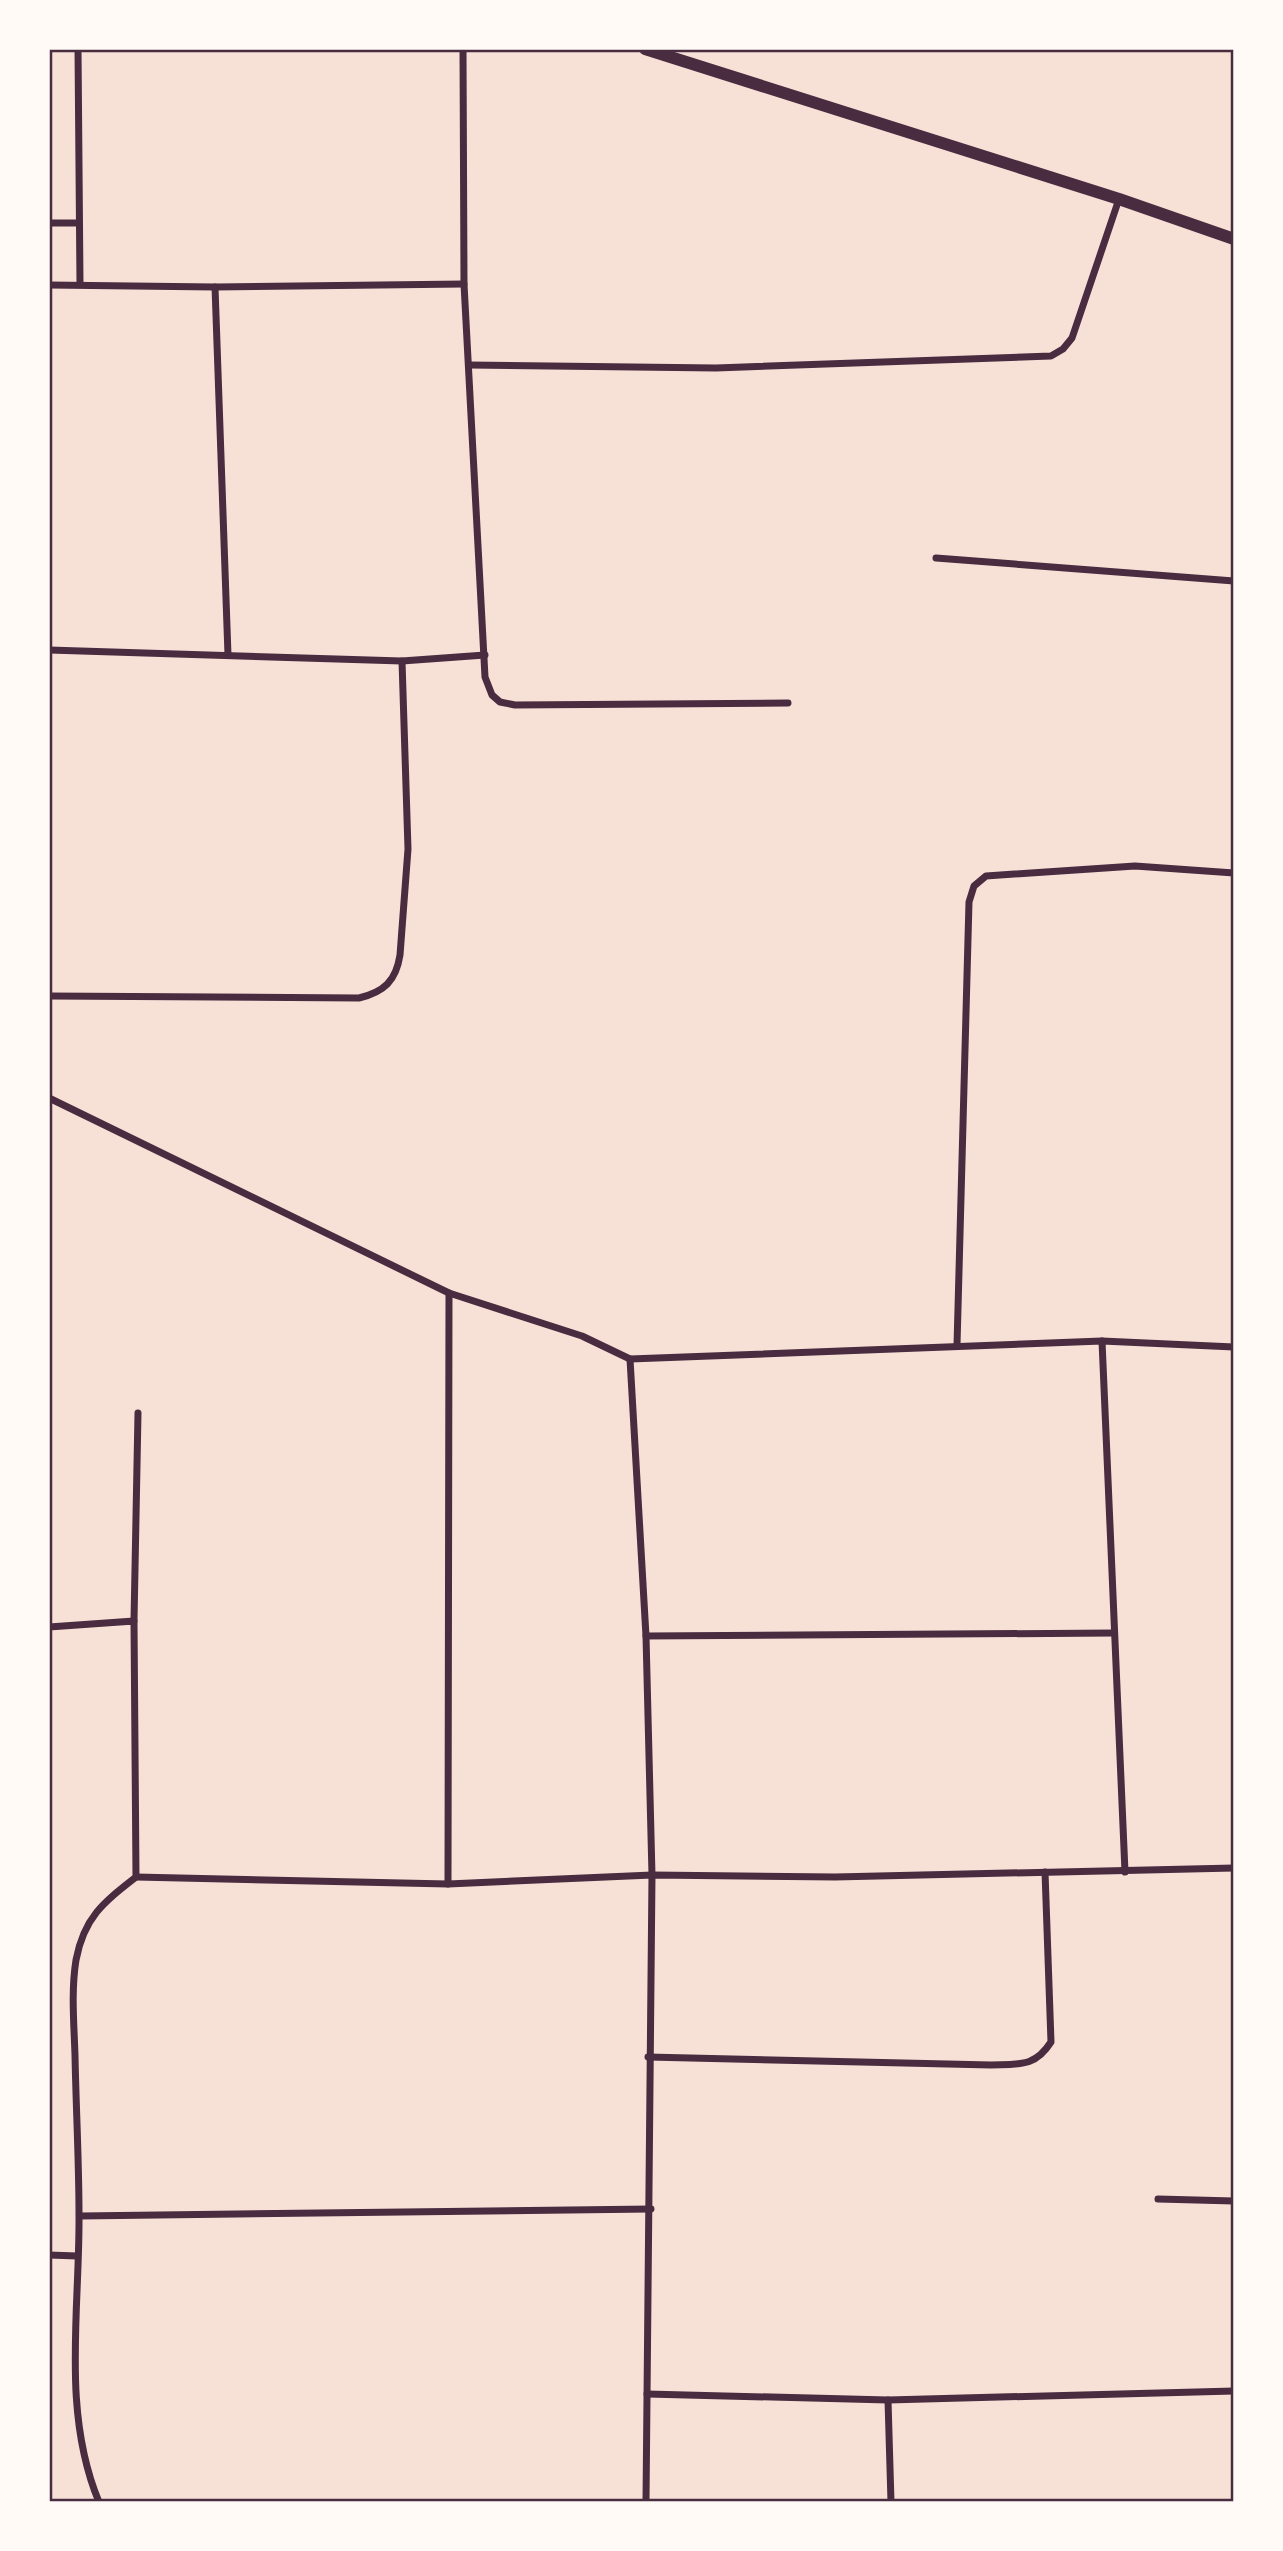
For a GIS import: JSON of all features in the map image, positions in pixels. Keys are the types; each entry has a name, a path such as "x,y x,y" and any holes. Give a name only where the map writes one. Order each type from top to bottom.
{"street":[{"path":"78,49 80,284"},
{"path":"463,49 464,284 485,677 492,695 500,702 554,707 788,703"},
{"path":"645,49 1119,199 1234,239"},
{"path":"469,365 716,368 1051,356 1063,349 1072,338 1119,199"},
{"path":"49,223 79,223"},
{"path":"49,285 215,287 464,284"},
{"path":"215,287 228,655"},
{"path":"936,558 1234,582"},
{"path":"49,650 402,662 485,656"},
{"path":"49,996 359,998 375,994 388,985 398,971 408,849 402,662"},
{"path":"957,1345 970,902 974,886 986,876 1135,866 1234,873"},
{"path":"49,1098 449,1293 582,1336 630,1359 1102,1341 1234,1347"},
{"path":"448,1884 449,1293"},
{"path":"1102,1341 1125,1872"},
{"path":"630,1359 646,1636 652,1875 648,2057 651,2209 646,2502"},
{"path":"136,1877 134,1621 138,1413"},
{"path":"49,1627 134,1621"},
{"path":"646,1636 1114,1633"},
{"path":"99,2502 93,2487 76,2410 77,2256 80,2216 73,2007 76,1959 89,1918 101,1904 136,1877 448,1884 652,1875 835,1877 1234,1868"},
{"path":"648,2057 991,2065 1026,2063 1041,2057 1051,2042 1045,1872"},
{"path":"1158,2199 1234,2201"},
{"path":"80,2216 651,2209"},
{"path":"49,2255 77,2256"},
{"path":"647,2394 887,2400 1234,2391"},
{"path":"887,2400 891,2502"}]}
